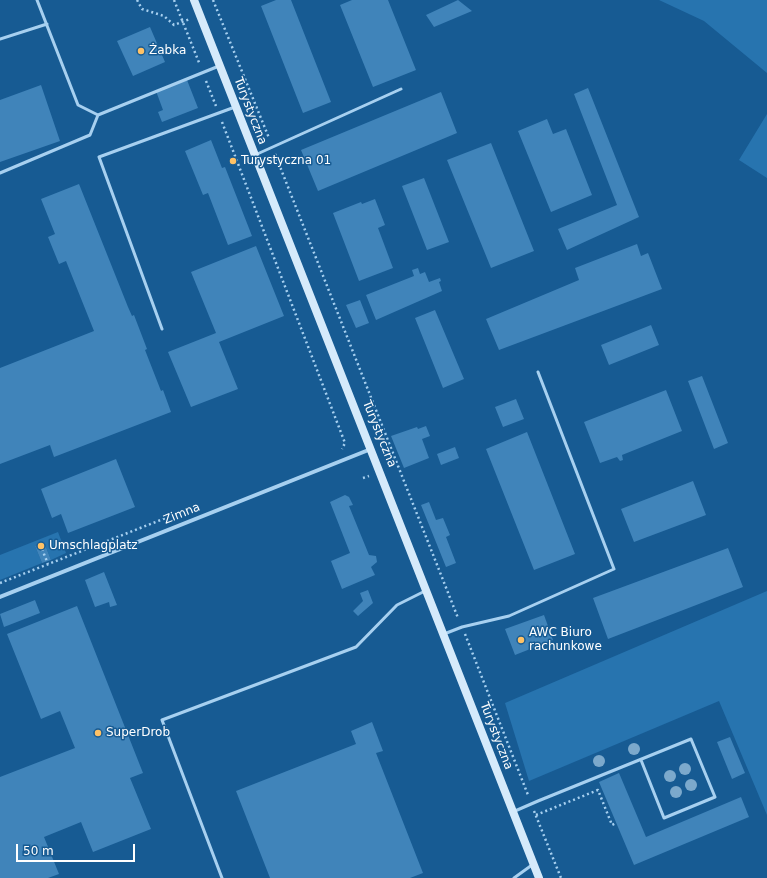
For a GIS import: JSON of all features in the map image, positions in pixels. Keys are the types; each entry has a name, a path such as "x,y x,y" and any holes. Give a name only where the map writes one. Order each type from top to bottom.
{"main road":[{"name":"Turystyczna","path":"194,0 539,878"}],"street":[{"name":"Zimna","path":"0,597 371,448"}],"lane":[{"path":"37,0 78,105 98,115"},
{"path":"0,40 47,24"},
{"path":"0,174 90,135 98,115 220,66"},
{"path":"254,155 273,148 401,89"},
{"path":"162,329 100,157 236,107"},
{"path":"444,634 462,627 509,616 614,569 538,372"},
{"path":"222,878 162,720 356,647 397,605 426,590"},
{"path":"513,812 532,804 641,760 691,740 715,797 664,818 641,760"},
{"path":"514,878 533,864"}],"path":[{"path":"137,0 142,9 164,16 174,25 216,9"},
{"path":"174,0 345,443 344,448 337,451"},
{"path":"213,0 273,148 561,878"},
{"path":"0,583 178,514"},
{"path":"42,549 48,564"},
{"path":"536,815 598,790 612,825 616,823"}],"shaded area":[{"path":"659,0 767,0 767,73 704,21"},
{"path":"767,114 767,178 739,160"},
{"path":"58,532 66,553 51,560 44,542 35,546 42,563 0,580 0,555"},
{"path":"767,591 767,815 719,701 529,781 505,703"}],"building":[{"path":"276,0 291,0 331,102 303,113 261,6"},
{"path":"352,0 388,0 416,70 373,87 340,5"},
{"path":"458,0 472,11 434,27 426,15"},
{"name":"Żabka","path":"150,27 165,62 133,76 117,41"},
{"path":"187,80 198,108 162,122 158,112 163,110 156,91"},
{"path":"41,85 60,141 0,162 0,100"},
{"path":"588,88 639,217 567,250 558,229 617,205 574,94"},
{"path":"441,92 457,133 318,191 301,150"},
{"path":"547,119 553,134 566,129 592,195 551,212 518,131"},
{"path":"211,140 222,168 225,167 252,236 228,245 208,193 203,195 185,151"},
{"path":"491,143 534,251 491,268 447,160"},
{"path":"424,178 449,242 427,250 402,186"},
{"path":"79,184 128,307 132,316 134,315 147,349 145,350 171,412 54,457 50,445 0,464 0,368 94,331 66,261 59,264 48,237 55,234 41,199"},
{"path":"375,199 385,225 378,228 393,268 359,281 333,213 361,202 362,204"},
{"path":"637,244 641,256 648,253 662,289 499,350 486,319 579,280 575,268"},
{"path":"256,246 284,316 219,342 238,389 191,407 168,352 216,333 191,272"},
{"path":"418,268 420,274 425,272 429,282 440,278 441,281 439,282 442,291 376,320 366,295 414,276 412,270"},
{"path":"360,300 369,323 356,328 346,305"},
{"path":"435,310 464,379 443,388 415,318"},
{"path":"651,325 659,345 609,365 601,345"},
{"path":"702,376 728,443 714,449 688,381"},
{"path":"666,390 682,431 622,455 623,460 620,461 617,457 600,463 584,422"},
{"path":"516,399 524,419 503,427 495,407"},
{"path":"426,426 430,436 422,439 429,458 404,468 391,436 417,427 418,429"},
{"path":"527,432 575,554 534,570 486,449"},
{"path":"455,447 459,458 441,465 437,454"},
{"path":"116,459 135,507 68,533 61,514 52,518 41,489"},
{"path":"693,481 706,515 634,542 621,509"},
{"path":"345,495 349,497 353,505 349,506 369,555 376,556 377,562 371,567 375,575 342,589 331,561 350,553 330,502"},
{"path":"429,502 436,520 443,518 450,535 446,537 456,563 446,567 421,505"},
{"path":"44,542 51,560 42,563 35,546"},
{"path":"728,548 743,587 608,639 593,598"},
{"path":"104,572 117,605 110,607 109,602 95,607 85,580"},
{"path":"368,590 373,603 358,616 353,611 363,601 360,593"},
{"path":"35,600 40,613 4,627 0,614"},
{"name":"SuperDrob","path":"77,606 143,773 130,778 151,829 93,852 81,822 44,837 59,874 48,878 0,878 0,777 75,748 60,711 41,719 7,634"},
{"path":"544,615 553,640 515,655 505,629"},
{"path":"372,722 383,751 376,753 423,873 410,878 270,878 236,791 356,744 351,731"},
{"path":"730,737 745,773 732,779 717,742"},
{"path":"619,773 646,837 741,797 749,817 634,865 599,782"}],"place":[{"name":"Żabka","path":"141,51"},
{"name":"Turystyczna 01","path":"233,161"},
{"name":"Umschlagplatz","path":"41,546"},
{"name":"AWC Biuro rachunkowe","path":"521,640"},
{"name":"SuperDrob","path":"98,733"}]}
